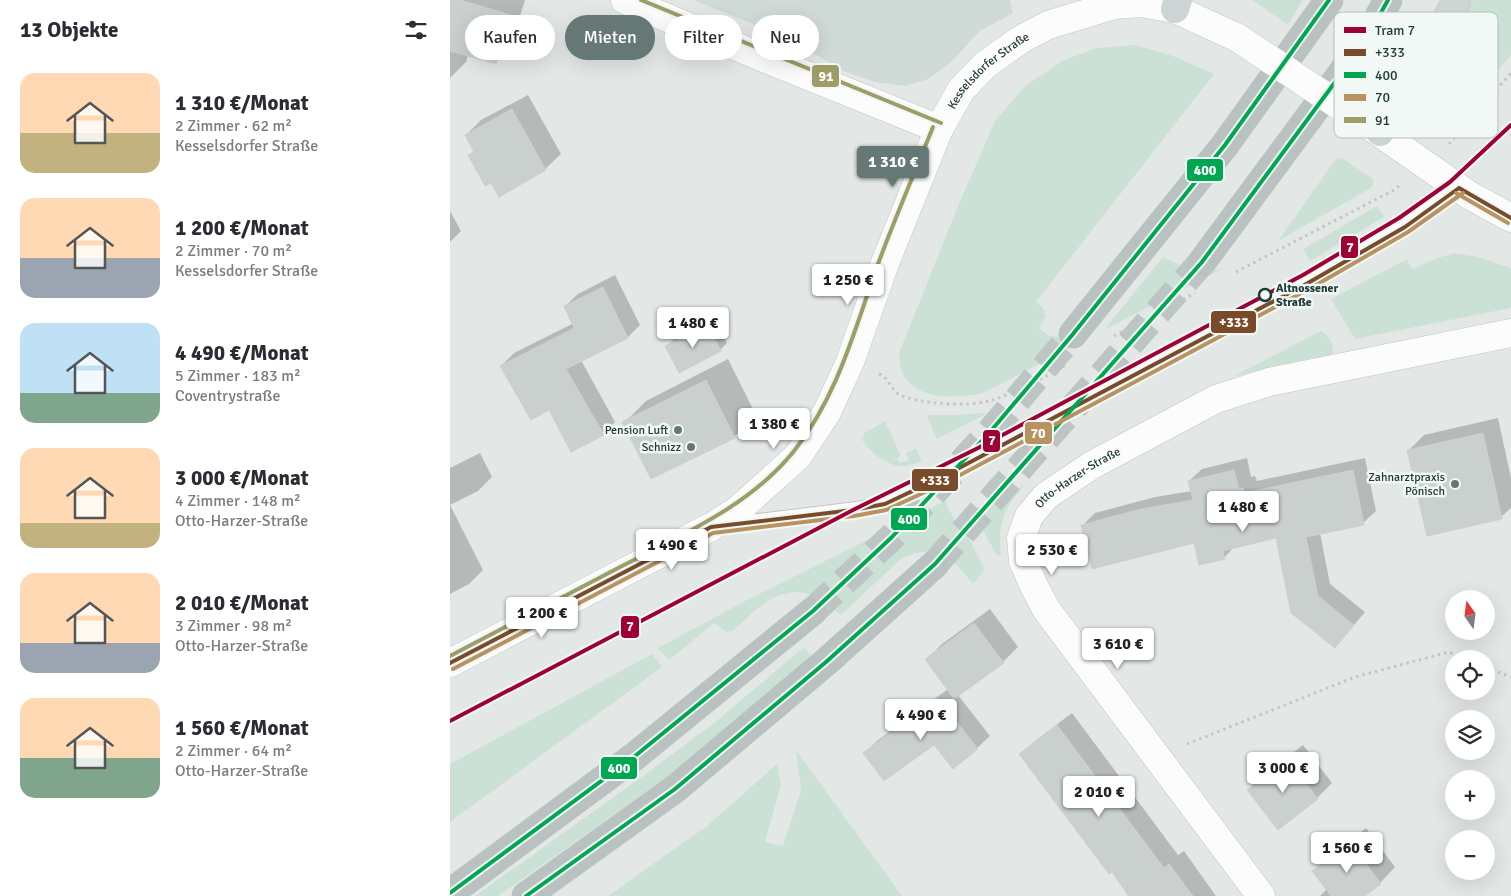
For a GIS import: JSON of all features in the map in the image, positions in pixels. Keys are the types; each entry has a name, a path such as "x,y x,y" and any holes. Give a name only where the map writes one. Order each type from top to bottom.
{"highway":[{"path":"1073,334 1225,145 1329,0"},
{"path":"1381,12 1388,0"},
{"path":"1202,262 1334,84"},
{"path":"526,896 675,789 826,662 935,564"},
{"path":"450,893 635,756 813,611"}],"main road":[{"path":"1449,12 1457,0"}],"street":[{"path":"625,0 713,38 939,129"},
{"name":"Kesselsdorfer Straße","path":"450,662 711,528 738,510 798,456 828,412 850,362 885,263 939,129 961,90 985,65 1020,40 1048,25 1114,5 1141,3 1177,4 1238,38 1334,102"},
{"name":"Kesselsdorfer Straße","path":"1388,138 1459,188 1511,218"},
{"name":"Otto-Harzer-Straße","path":"1261,896 1046,609 1023,561 1022,538 1029,516 1046,496 1092,464 1216,399 1269,382 1511,333"}],"lane":[{"path":"711,528 885,504 952,472 1308,283 1405,227 1459,188"}],"path":[{"path":"1498,88 1511,73"},
{"path":"1446,146 1453,138"},
{"path":"1256,262 1394,190"},
{"path":"1156,756 1355,677 1445,653"},
{"path":"1495,671 1511,677"}],"shaded area":[{"path":"693,0 1010,0 1013,13 980,31 950,63 928,79 905,86 875,82 843,71 819,57 819,15 752,15 752,24 742,20 742,15 730,15"}],"green space":[{"path":"1252,0 1303,0 1288,25"},
{"path":"1473,0 1511,0 1511,55 1498,71 1498,12 1466,12"},
{"path":"1135,45 1173,56 1214,74 1036,302 1043,308 1046,316 1039,328 1048,335 1086,340 983,393 960,396 936,395 915,387 901,369 899,353 958,206 995,121 1025,86 1064,60 1097,48"},
{"path":"1342,158 1373,179 1371,188 1278,241 1335,160"},
{"path":"1377,206 1384,217 1310,261 1303,249"},
{"path":"1455,253 1478,257 1511,268 1511,308 1355,339 1331,299 1407,259 1412,269 1437,258"},
{"path":"1163,257 1193,269 1215,270 1224,268 1104,330"},
{"path":"1321,331 1331,341 1333,354 1232,377"},
{"path":"986,414 937,439 926,415 957,415"},
{"path":"885,421 901,456 897,458 900,463 909,460 906,453 916,448 922,460 907,466 894,465 881,459 869,450 862,439 864,437 863,434"},
{"path":"1025,485 1007,509 1001,525 1001,555 997,556 975,515 975,509"},
{"path":"945,501 955,521 959,519 985,570 973,584 958,566 942,555 934,552 914,554 902,558 841,615 812,595 797,592 786,593 767,602 733,631 727,632 714,623 669,660 658,648 747,600"},
{"path":"804,647 815,660 700,754 498,896 475,896 714,723"},
{"path":"652,654 662,667 450,822 450,764"},
{"path":"796,750 902,896 608,896 707,826 777,764 781,785 765,842 783,846 801,790"}],"building":[{"path":"450,0 460,0 511,15 465,15 465,55 450,51"},
{"path":"482,60 497,60 496,64"},
{"path":"512,109 546,170 499,197 491,183 485,186 468,155 474,152 465,135"},
{"path":"603,287 628,338 566,369 604,435 571,452 549,410 531,420 500,366 574,328 564,306"},
{"path":"707,325 721,351 679,373 665,346"},
{"name":"Pension Luft","path":"706,380 735,438 651,479 622,422"},
{"name":"Zahnarztpraxis Pönisch","path":"1483,433 1502,519 1427,536 1407,450"},
{"path":"1234,470 1239,489 1243,488 1244,493 1353,470 1364,525 1306,537 1318,596 1354,625 1335,648 1291,613 1276,538 1223,551 1225,559 1199,565 1194,543 1092,569 1081,525 1141,509 1193,500 1188,481"},
{"path":"974,623 1004,663 954,699 925,659"},
{"path":"938,698 978,749 953,769 934,745 884,781 863,753"},
{"path":"1057,725 1164,868 1169,864 1193,896 1127,896 1112,872 1109,874 1019,754"},
{"path":"1288,759 1318,799 1278,830 1247,790"},
{"path":"1350,842 1381,884 1365,896 1331,896 1312,871"}],"tunnel":[{"path":"935,564 1202,262"},
{"path":"813,611 892,537 990,432 1073,334"}],"tram line":[{"name":"7","path":"1498,137 1511,125"},
{"name":"7","path":"450,721 853,510 978,448 1303,275 1399,218 1450,182 1497,138"}],"transit line":[{"name":"91","path":"641,0 941,123"},
{"name":"400","path":"450,893 635,756 813,611 892,537 990,432 1073,334 1225,145 1329,0"},
{"name":"400","path":"1381,12 1388,0"},
{"name":"400","path":"526,896 675,789 826,662 935,564 1202,262 1334,84"},
{"name":"91","path":"450,656 714,517 737,503 777,470 809,430 834,385 878,264 933,127"},
{"name":"+333","path":"1459,188 1511,218"},
{"name":"+333","path":"450,663 711,527 853,510 885,504 944,476 1308,283 1405,227 1459,188"},
{"name":"70","path":"1456,193 1508,223"},
{"name":"70","path":"453,669 713,533 854,516 886,510 947,482 1311,288 1408,232 1463,193"}],"place":[{"name":"Altnossener Straße","path":"1265,295"},
{"name":"Pension Luft","path":"678,430"},
{"name":"Schnizz","path":"691,447"},
{"name":"Zahnarztpraxis Pönisch","path":"1455,484"}]}
